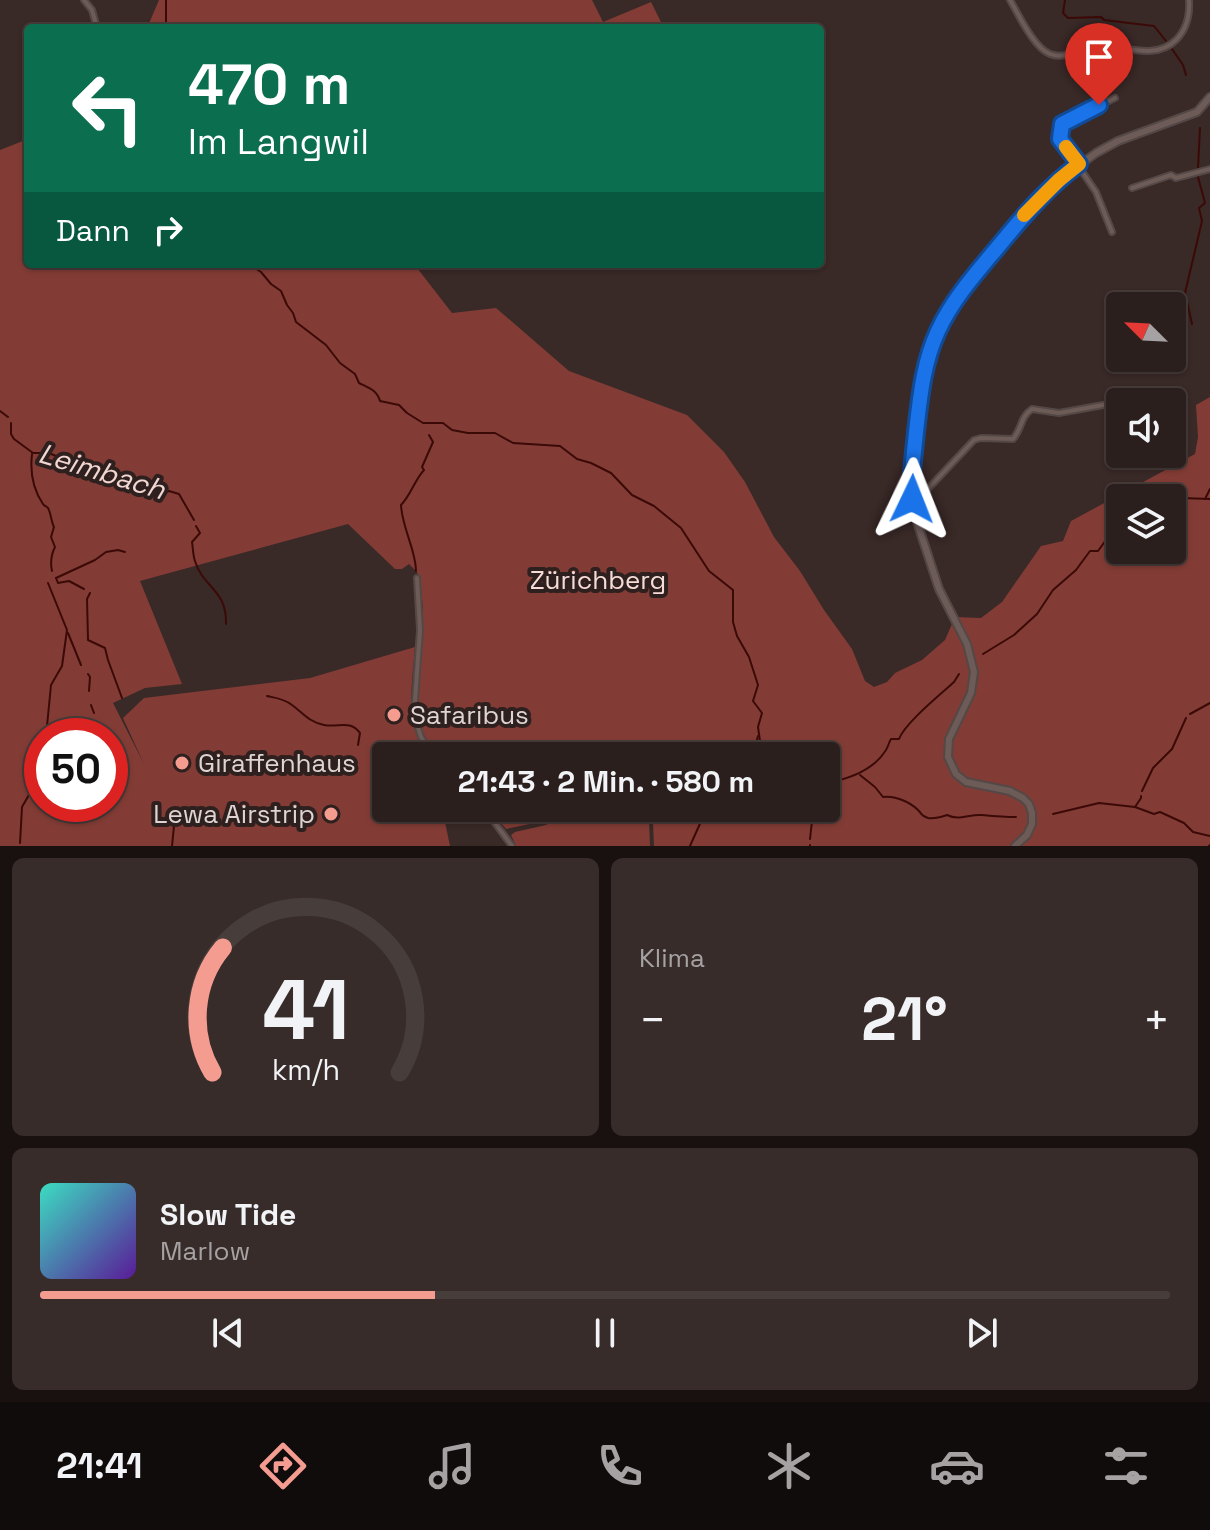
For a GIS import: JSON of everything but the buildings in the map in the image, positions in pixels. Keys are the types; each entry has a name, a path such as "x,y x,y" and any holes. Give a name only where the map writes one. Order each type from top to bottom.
{"main road":[{"path":"1015,846 1032,827 1029,804 1010,791 966,782 949,763 949,739 971,693 974,678 967,644 939,589 912,499 921,389 928,356 941,325 966,286 1059,180 1118,141 1192,115 1210,97"}],"street":[{"path":"84,0 92,10 96,24"},
{"path":"1010,0 1037,45 1048,53 1060,56 1090,46 1144,51 1164,48 1173,43 1185,27 1190,10 1189,0"},
{"path":"1112,232 1096,192 1060,139 1062,124 1115,98"},
{"path":"1132,188 1171,175 1176,178 1210,169"},
{"path":"912,499 924,493 974,440 1013,439 1024,417 1032,409 1059,413 1106,405"},
{"path":"417,578 420,630 414,715 424,742"},
{"path":"494,822 512,846"}],"green space":[{"path":"159,0 592,0 603,22 651,2 662,24 149,24"},
{"name":"Zürichberg","path":"24,141 24,268 417,268 452,313 496,308 569,371 687,415 724,452 745,482 774,537 852,649 865,681 874,687 922,660 945,640 955,617 981,618 1002,602 1041,546 1063,541 1071,521 1106,502 1106,564 1186,564 1186,484 1139,484 1169,468 1186,468 1186,459 1195,454 1198,437 1196,405 1210,397 1210,846 654,846 653,822 840,822 840,742 428,742 416,714 423,608 417,572 409,564 395,569 348,524 140,581 182,684 145,688 113,703 121,718 24,718 24,822 128,822 128,733 144,764 128,729 128,718 123,718 144,698 310,678 415,647 412,704 421,742 372,742 372,822 445,822 450,846 0,846 0,150"},
{"path":"500,822 539,822 506,829"},
{"path":"550,822 649,822 650,846 516,846 511,835 515,832"}],"waterway":[{"path":"166,0 166,24"},
{"path":"1065,0 1063,13 1068,18 1101,17 1104,20 1154,26 1166,41"},
{"path":"1172,49 1186,75"},
{"path":"1198,168 1200,128"},
{"path":"1192,324 1185,293 1202,221 1199,208 1205,203 1198,177"},
{"path":"255,268 281,291 296,322 326,345 340,363 355,374 359,383 375,392 380,401 399,405 423,423 443,423 452,430 468,433 495,433 513,443 560,446 577,459 611,473 632,495 654,506 681,528 709,571 733,590 733,622 758,685 753,701 762,713 758,727 762,742"},
{"name":"Leimbach","path":"0,411 8,417"},
{"name":"Leimbach","path":"11,423 14,439 33,453 49,453 111,480 120,478 134,487 179,494 194,520"},
{"path":"416,571 401,505 424,470 422,467 433,442 429,435"},
{"path":"32,454 34,486 43,505 49,510 54,527 51,537 55,547 51,559 52,571"},
{"path":"1205,499 1210,489"},
{"path":"1186,498 1210,499"},
{"name":"Leimbach","path":"196,526 200,533 192,542 194,559 223,603 226,624"},
{"path":"983,654 1014,635 1037,614 1053,590 1076,570 1090,551 1098,551 1106,540"},
{"path":"56,578 106,552 125,552"},
{"path":"56,578 58,583 69,581 84,589"},
{"path":"48,583 67,630 62,666 51,685 48,718"},
{"path":"90,593 87,599 88,640 105,648 122,698"},
{"path":"68,633 81,665"},
{"path":"88,674 89,691"},
{"path":"840,779 867,769 881,757 891,739 899,739 915,717 959,674"},
{"path":"267,696 286,701 319,724 352,726 360,733 358,745"},
{"path":"1190,714 1210,703"},
{"path":"91,705 94,713"},
{"path":"1142,791 1153,768 1172,749 1186,718"},
{"path":"756,742 758,736"},
{"path":"860,775 883,797 906,802 928,818 947,815 1016,817"},
{"path":"1135,807 1141,796"},
{"path":"1053,814 1099,803 1135,807 1154,814 1160,812 1184,823 1193,832 1210,836"},
{"path":"20,843 24,804"},
{"path":"690,846 701,822"},
{"path":"810,839 812,822"},
{"path":"172,846 174,826"}],"slow traffic":[{"path":"1024,215 1079,164 1066,147"}],"place":[{"name":"Safaribus","path":"394,715"},
{"name":"Giraffenhaus","path":"182,763"},
{"name":"Lewa Airstrip","path":"331,814"}],"route":[{"path":"912,499 921,389 936,334 956,299 1017,224 1059,180 1079,164 1060,139 1062,124 1099,105"}]}
